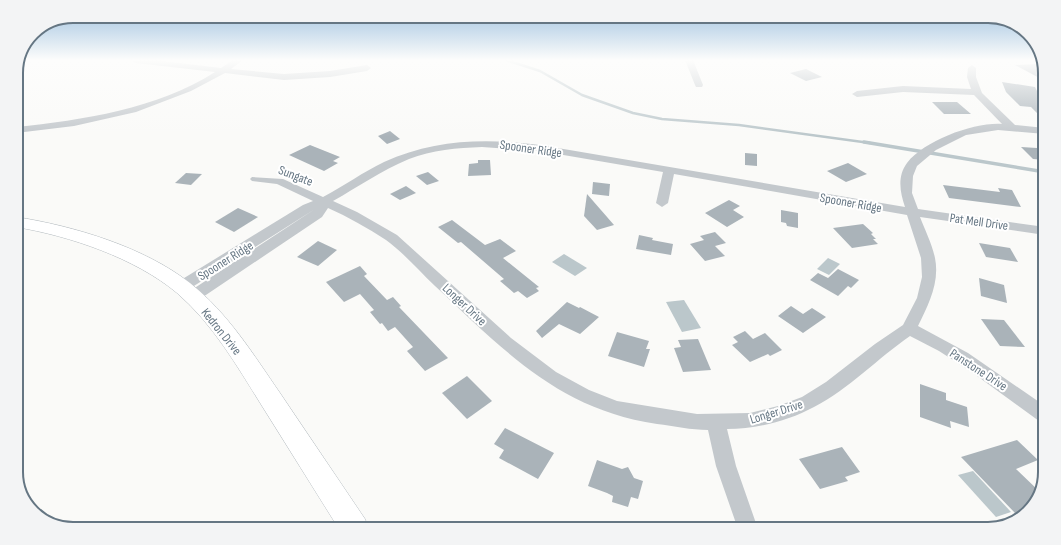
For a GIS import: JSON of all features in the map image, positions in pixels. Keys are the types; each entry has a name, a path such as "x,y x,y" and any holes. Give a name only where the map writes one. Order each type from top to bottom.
{"street":[{"path":"23,129 70,123 140,107 197,85"},
{"path":"973,85 976,92 1012,128"},
{"path":"857,94 903,89 976,92"},
{"name":"Longer Drive","path":"326,202 372,225 392,238 505,342 550,377 583,395 616,408 649,415 716,423 750,421 780,413 808,402 832,387 877,351 909,329 924,298 929,277 928,258 917,231 913,212 906,193 907,176 912,164 927,151 946,139 963,132 985,128 1012,128 1038,130"},
{"name":"Spooner Ridge","path":"187,292 318,214 326,202 376,171 399,159 432,149 460,144 513,144 913,212"},
{"path":"662,203 669,170"},
{"name":"Sungate","path":"256,178 277,180 326,202"},
{"name":"Pat Mell Drive","path":"913,212 1038,230"},
{"name":"Kedron Drive","path":"23,223 59,231 93,242 129,258 187,292 211,315 232,340 350,522"},
{"name":"Panstone Drive","path":"909,329 933,339 995,378 1038,411"},
{"path":"716,423 726,466 746,522"}],"shaded area":[{"path":"564,254 587,268 575,276 552,262"},
{"path":"828,258 840,264 829,275 817,269"},
{"path":"684,300 701,328 682,332 666,302"},
{"path":"973,471 1011,512 996,517 958,475"}],"building":[{"path":"1003,85 1035,87 1038,93 1038,114 1031,107 1020,106 1006,92"},
{"path":"932,102 957,102 971,114 944,114"},
{"path":"390,131 400,139 387,144 378,136"},
{"path":"310,145 340,157 333,161 338,163 324,171 289,155"},
{"path":"1021,147 1038,149 1038,159 1033,159"},
{"path":"745,153 757,154 757,166 745,165"},
{"path":"478,160 490,160 491,175 468,176 469,164 478,163"},
{"path":"848,163 867,174 846,182 827,171"},
{"path":"428,172 439,181 427,185 416,176"},
{"path":"186,173 202,174 191,185 175,183"},
{"path":"593,182 610,184 609,196 592,194"},
{"path":"943,185 1000,192 998,188 1012,190 1021,207 949,198"},
{"path":"406,186 416,193 400,200 390,194"},
{"path":"587,194 614,225 597,230 584,216"},
{"path":"729,200 740,206 733,210 744,217 727,227 705,213"},
{"path":"238,208 258,217 234,232 215,222"},
{"path":"781,210 798,213 798,228 787,226 786,223 781,222"},
{"path":"452,220 485,245 500,239 516,251 503,258 539,287 536,288 539,291 527,298 518,291 514,293 500,281 504,279 461,242 458,243 438,227"},
{"path":"863,224 873,233 871,234 876,239 873,239 878,244 852,248 833,228"},
{"path":"715,232 726,243 715,246 725,256 705,261 690,244 704,240 700,236"},
{"path":"639,235 653,238 652,240 673,244 671,255 636,249"},
{"path":"318,241 337,250 318,266 297,257"},
{"path":"979,243 1010,248 1018,262 986,257"},
{"path":"360,266 367,274 364,276 387,300 393,297 401,306 399,307 448,358 425,371 407,351 413,347 395,327 388,331 382,323 380,324 370,312 374,310 360,294 344,302 326,282"},
{"path":"838,269 859,280 851,288 848,286 838,296 810,280 818,273 828,278"},
{"path":"979,278 1004,285 1007,303 981,296"},
{"path":"567,302 599,317 580,334 559,324 542,338 536,331"},
{"path":"791,306 803,314 812,308 826,317 803,333 778,316"},
{"path":"981,319 1004,320 1025,347 1000,346"},
{"path":"745,331 753,339 765,333 782,350 770,356 768,354 750,362 732,345 738,342 733,337"},
{"path":"617,332 649,341 646,349 650,349 644,367 608,356"},
{"path":"698,339 711,370 683,372 674,348 681,347 678,340"},
{"path":"467,376 492,401 467,419 442,393"},
{"path":"920,384 946,393 946,400 967,407 969,427 950,421 951,428 920,417"},
{"path":"505,428 554,453 538,479 499,458 504,450 494,444"},
{"path":"1017,440 1038,460 1016,469 1035,487 1030,500 1018,512 1015,513 961,457"},
{"path":"842,447 860,472 845,477 848,481 820,489 799,459"},
{"path":"597,460 622,469 628,467 634,478 643,481 638,499 631,497 628,507 612,502 613,496 588,486"}],"waterway":[{"path":"565,85 582,95 633,113 662,119 739,125 870,143"},
{"path":"864,142 1038,171"}]}
